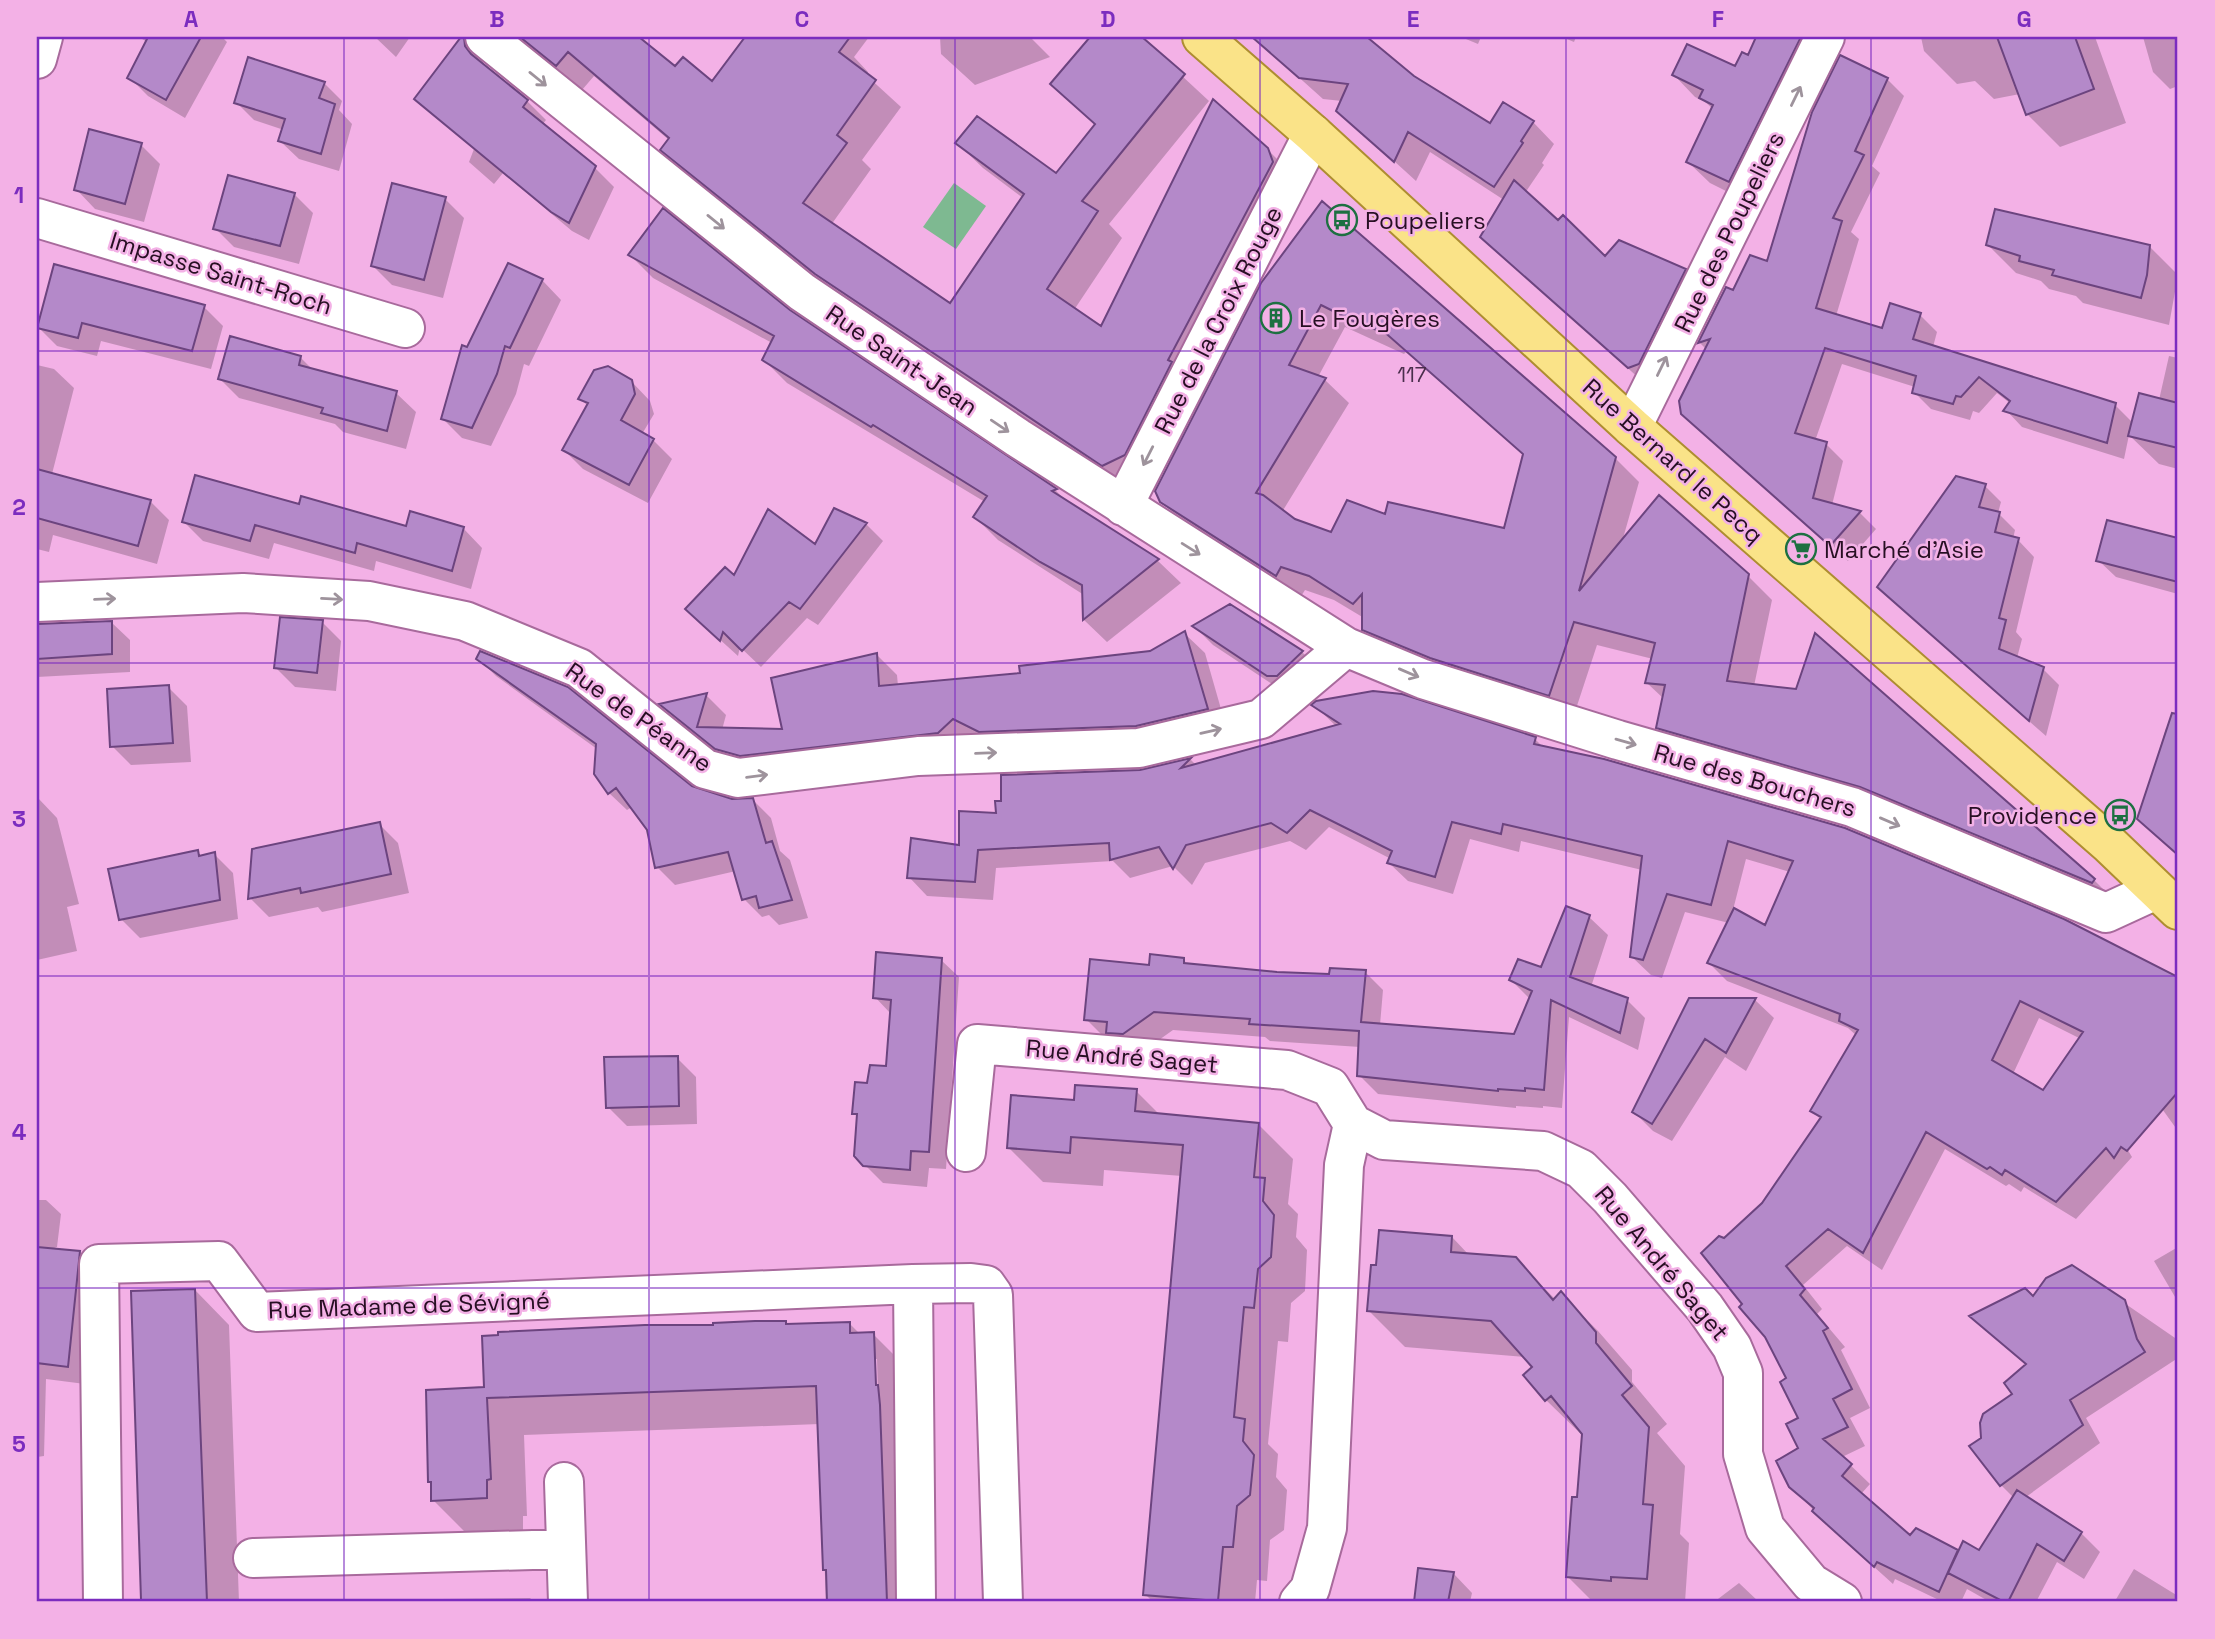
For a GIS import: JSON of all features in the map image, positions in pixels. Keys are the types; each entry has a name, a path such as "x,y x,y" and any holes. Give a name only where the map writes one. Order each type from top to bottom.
{"main road":[{"name":"Rue Bernard le Pecq","path":"1202,37 1313,134 1632,427 2110,845 2167,900"}],"street":[{"path":"37,59 43,37"},
{"name":"Rue Saint-Jean","path":"485,37 802,292 1018,438 1346,647"},
{"name":"Rue des Poupeliers","path":"1632,427 1825,37"},
{"name":"Rue de la Croix Rouge","path":"1123,506 1313,134"},
{"name":"Impasse Saint-Roch","path":"37,218 405,328"},
{"name":"Rue de Péanne","path":"37,602 243,593 369,601 466,621 579,668 705,769 738,778 918,756 1139,748 1261,719 1346,647"},
{"name":"Rue des Bouchers","path":"1346,647 1423,679 1618,740 1853,807 2106,913 2167,900"},
{"name":"Rue André Saget","path":"966,1152 977,1044 1287,1070 1330,1087 1353,1124 1384,1140 1543,1151 1581,1169 1610,1198 1705,1308 1732,1347 1742,1373 1743,1454 1765,1528 1811,1583 1842,1602"},
{"path":"1299,1602 1310,1589 1326,1528 1344,1164 1353,1124"},
{"name":"Rue Madame de Sévigné","path":"103,1602 99,1264 219,1261 257,1312 913,1284 986,1285 993,1295 1003,1602"},
{"path":"913,1284 916,1602"},
{"path":"564,1482 568,1602"},
{"path":"253,1558 566,1549"}],"shaded area":[{"path":"954,183 986,206 956,249 923,227"}],"building":[{"path":"148,37 201,37 166,100 127,78"},
{"path":"461,37 464,37 465,46 471,54 528,100 523,107 596,166 569,223 551,212 414,99"},
{"path":"520,37 639,37 675,66 683,57 712,81 745,37 850,37 839,52 876,80 837,135 847,143 803,203 950,303 1024,194 955,143 977,116 1056,173 1095,124 1050,84 1090,37 1142,37 1185,74 1082,201 1098,211 1047,289 1101,326 1213,99 1268,148 1273,162 1168,360 1172,362 1125,455 1102,466 815,274 660,150 669,138 568,52 556,66"},
{"path":"1252,37 1367,37 1414,76 1490,123 1503,102 1534,121 1494,187 1408,132 1394,162 1336,111 1348,84 1299,78"},
{"path":"1756,37 1801,37 1729,182 1686,162 1713,105 1699,98 1703,90 1672,75 1687,44 1735,66 1742,52 1748,55"},
{"path":"1997,37 2075,37 2094,89 2026,115"},
{"path":"1840,55 1888,78 1855,151 1864,155 1833,218 1842,221 1816,308 1882,328 1890,303 1921,313 1913,339 2116,403 2107,443 2003,411 2010,401 1979,377 1961,397 1956,396 1953,404 1912,393 1916,376 1825,348 1795,433 1827,442 1813,498 1861,511 1830,546 1681,414 1679,401 1710,339 1698,343 1726,287 1733,290 1750,255 1767,261 1812,112"},
{"path":"248,57 325,82 319,98 335,104 321,154 278,141 285,119 234,103"},
{"path":"89,129 142,143 125,204 74,190"},
{"path":"228,175 295,193 280,246 213,229"},
{"path":"1514,180 1558,220 1563,215 1605,256 1619,240 1686,269 1639,364 1628,368 1480,237"},
{"path":"392,183 446,197 424,280 371,266"},
{"path":"1322,201 1616,457 1579,591 1659,495 1749,574 1727,681 1796,689 1815,633 2095,879 2092,883 1860,787 1656,728 1665,685 1645,683 1655,643 1574,622 1549,696 1430,658 1362,630 1362,594 1353,604 1309,576 1281,567 1276,576 1160,502 1155,491 1261,283","holes":["1321,305 1380,331 1381,329 1523,454 1504,528 1388,502 1385,514 1347,500 1331,532 1295,519 1263,495 1256,493 1326,378 1289,365"]},
{"path":"663,208 790,310 1057,489 1052,491 1159,559 1083,620 1082,585 1040,562 973,517 987,496 762,360 774,336 628,255"},
{"path":"1995,209 2150,245 2141,298 2052,275 2054,270 2019,261 2020,256 1986,245"},
{"path":"508,263 543,279 510,348 505,346 497,374 472,428 441,419 462,345 467,347"},
{"path":"54,264 205,305 192,351 82,323 78,338 37,328"},
{"path":"230,336 301,356 299,365 397,391 387,431 321,413 323,408 218,379"},
{"path":"608,366 632,380 635,394 621,420 654,439 629,485 562,450 588,403 578,399 594,370"},
{"path":"2139,393 2178,403 2178,448 2128,436"},
{"path":"37,469 151,500 138,546 37,518"},
{"path":"195,475 299,504 301,496 406,526 410,511 464,527 452,571 357,543 355,553 255,525 250,541 182,522"},
{"path":"1956,476 1986,484 1979,507 2000,512 1995,532 2019,538 1999,618 2006,620 1999,649 2044,667 2029,721 1877,587"},
{"path":"834,508 867,523 800,609 789,602 742,651 723,632 720,641 685,609 725,567 734,575 768,509 815,544"},
{"path":"2107,520 2178,538 2178,582 2096,561"},
{"path":"1230,604 1303,651 1277,676 1267,676 1192,626"},
{"path":"280,617 323,620 317,673 274,668"},
{"path":"112,621 112,654 37,659 37,624"},
{"path":"1185,631 1208,709 1136,726 979,732 953,719 938,733 740,756 715,749 659,704 707,693 697,727 782,729 771,678 877,653 879,686 1020,673 1019,666 1150,651"},
{"path":"480,651 568,687 692,786 732,799 753,798 766,843 772,841 792,900 759,908 756,896 742,900 728,852 655,868 647,830 616,788 608,794 594,774 596,744 476,659"},
{"path":"169,685 173,743 110,747 107,689"},
{"path":"1373,691 1402,694 1536,737 1534,744 1604,759 1845,828 2064,919 2178,977 2178,1092 2127,1151 2121,1147 2114,1158 2106,1148 2056,1202 2005,1170 2002,1175 1990,1167 1987,1169 1926,1132 1863,1253 1828,1229 1786,1266 1805,1289 1800,1295 1828,1328 1823,1331 1852,1389 1833,1399 1848,1427 1823,1439 1852,1464 1842,1476 1910,1535 1916,1528 1958,1550 1939,1592 1877,1562 1874,1567 1789,1487 1776,1461 1798,1448 1786,1424 1798,1418 1780,1382 1786,1378 1765,1337 1739,1307 1742,1304 1701,1253 1719,1236 1724,1238 1762,1203 1821,1117 1810,1111 1858,1030 1839,1021 1840,1014 1707,963 1734,908 1765,925 1793,861 1728,841 1711,905 1667,894 1643,960 1630,957 1642,856 1503,824 1501,834 1452,822 1435,877 1387,863 1392,851 1310,810 1287,833 1271,823 1186,845 1173,869 1159,847 1110,860 1109,843 978,850 975,882 907,878 911,838 959,845 959,811 996,813 995,801 1001,801 1001,775 1140,770 1191,758 1181,768 1340,724 1311,705 1316,701","holes":["2020,1001 2083,1032 2043,1090 1992,1060"]},
{"path":"2172,713 2178,714 2178,855 2137,819"},
{"path":"380,822 391,874 301,893 300,888 248,899 252,849"},
{"path":"198,850 199,856 215,852 220,900 119,920 108,869"},
{"path":"1566,906 1590,915 1570,977 1628,998 1620,1033 1551,1000 1544,1090 1525,1088 1525,1091 1498,1091 1357,1076 1359,1031 1249,1024 1250,1019 1154,1012 1123,1034 1106,1033 1107,1022 1084,1020 1090,959 1149,965 1150,954 1184,958 1184,963 1277,972 1329,974 1330,968 1366,970 1361,1022 1514,1034 1532,991 1509,980 1518,959 1541,967"},
{"path":"876,952 942,958 929,1152 911,1151 910,1170 863,1166 854,1156 857,1114 852,1114 855,1082 867,1083 870,1065 886,1066 891,1000 873,998"},
{"path":"1689,998 1756,998 1726,1053 1705,1039 1652,1124 1632,1112"},
{"path":"678,1056 679,1106 606,1108 604,1057"},
{"path":"1075,1085 1137,1089 1135,1111 1259,1123 1254,1177 1265,1178 1263,1201 1274,1215 1271,1257 1258,1269 1254,1308 1244,1307 1234,1417 1245,1419 1243,1441 1254,1455 1250,1495 1237,1506 1233,1547 1223,1547 1218,1601 1143,1595 1183,1145 1071,1137 1070,1153 1007,1148 1011,1095 1074,1100"},
{"path":"1379,1230 1452,1236 1451,1252 1516,1257 1553,1300 1561,1291 1596,1332 1596,1343 1632,1386 1622,1395 1649,1427 1643,1504 1653,1505 1647,1579 1611,1577 1611,1581 1566,1577 1572,1497 1577,1497 1582,1434 1551,1396 1545,1401 1523,1375 1532,1367 1491,1321 1367,1311 1371,1265 1376,1265"},
{"path":"37,1247 80,1251 68,1367 37,1363"},
{"path":"2072,1265 2125,1300 2137,1339 2145,1352 2070,1400 2083,1425 2000,1486 1969,1446 1981,1438 1980,1423 1983,1414 2012,1394 2004,1383 2026,1364 1969,1316 2025,1288 2033,1296 2046,1278"},
{"path":"195,1289 207,1602 146,1602 141,1600 131,1291"},
{"path":"786,1321 786,1324 850,1322 850,1333 874,1332 876,1385 880,1405 887,1602 827,1602 826,1570 823,1570 816,1386 487,1398 491,1479 487,1480 487,1498 431,1501 431,1482 428,1482 426,1390 484,1387 482,1336 498,1335 498,1332 645,1325 713,1325"},
{"path":"2017,1490 2082,1532 2064,1561 2037,1544 2008,1602 2004,1602 1948,1573 1963,1541 1979,1550"},
{"path":"1418,1568 1454,1572 1448,1602 1414,1602"}],"place":[{"name":"Poupeliers","path":"1342,220"},
{"name":"Le Fougères","path":"1276,318"},
{"name":"Marché d'Asie","path":"1801,549"},
{"name":"Providence","path":"2120,815"}]}
